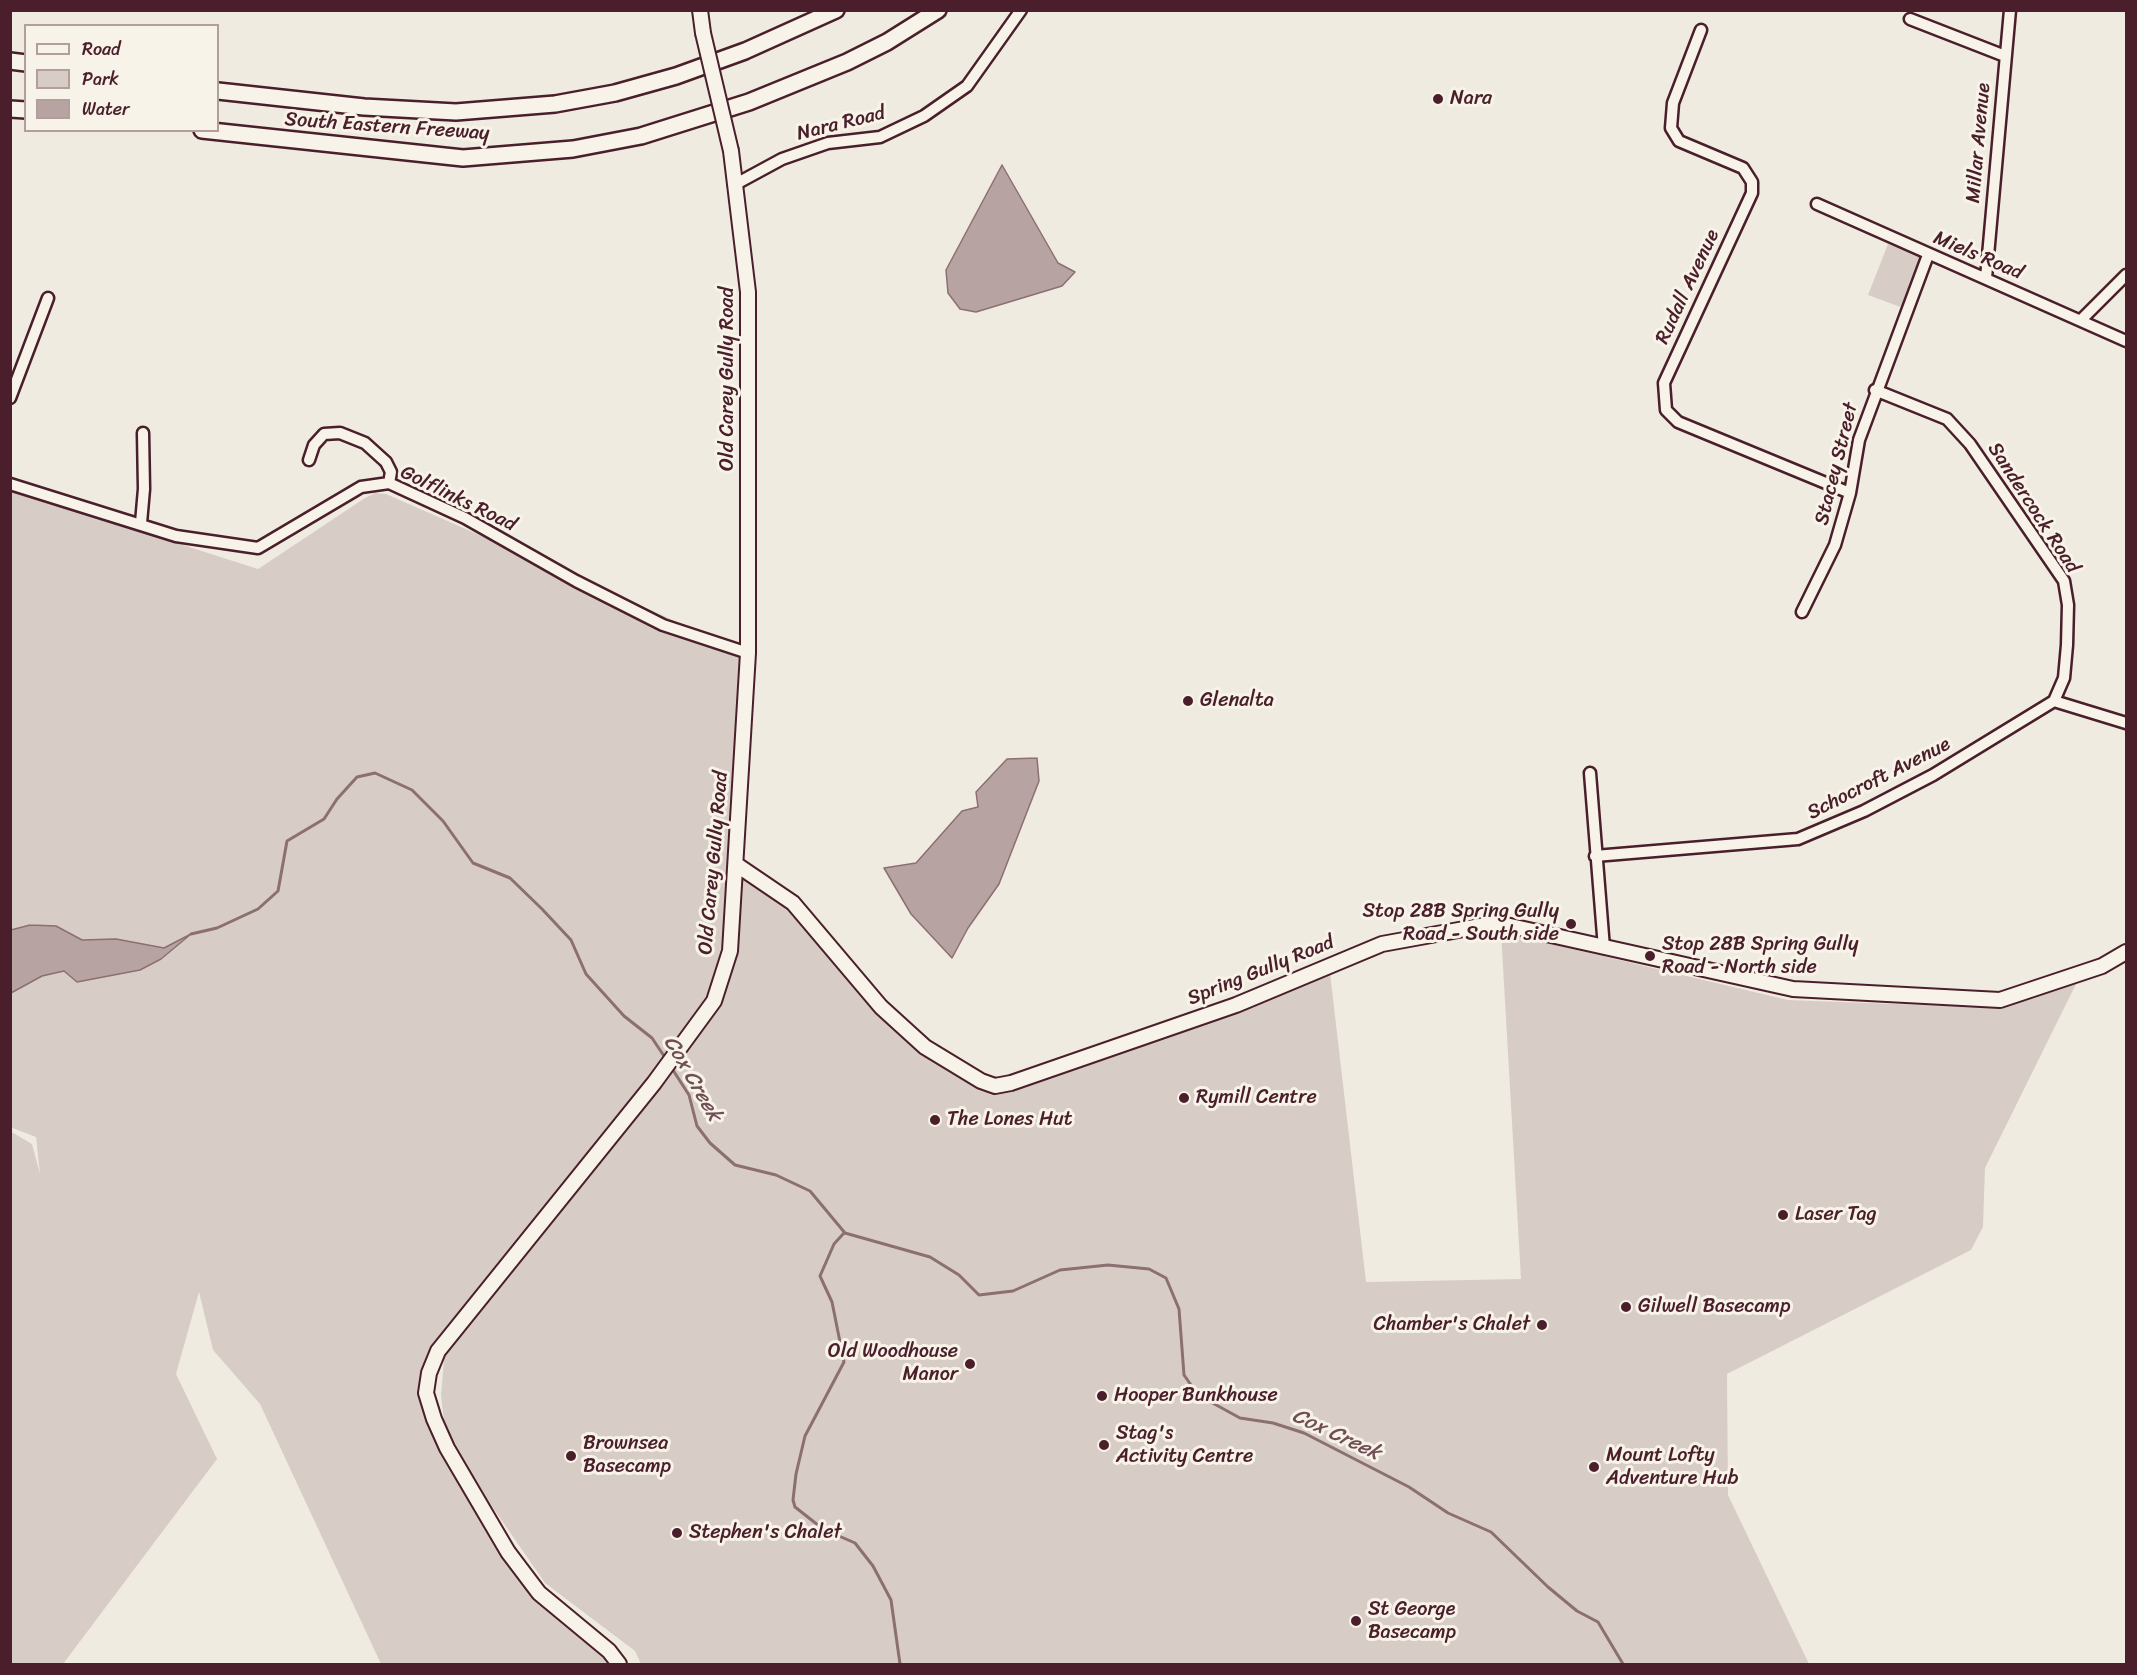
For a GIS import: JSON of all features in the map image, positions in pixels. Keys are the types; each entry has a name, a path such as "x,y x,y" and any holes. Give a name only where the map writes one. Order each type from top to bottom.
{"highway":[{"name":"South Eastern Freeway","path":"219,91 364,107 456,112 555,105 615,93 676,75 745,51 836,10"},
{"name":"South Eastern Freeway","path":"219,132 463,158 573,149 641,136 749,102 847,62 887,42 938,10"}],"main road":[{"name":"Old Carey Gully Road","path":"619,1665 609,1651 539,1593 508,1552 447,1448 426,1393 429,1373 438,1351 668,1064 714,1001 730,951 737,865 748,653 748,292 730,151 703,33 700,10"},
{"name":"Spring Gully Road","path":"737,865 793,903 881,1006 925,1047 981,1081 995,1086 1011,1083 1236,1005 1382,944 1497,923 1794,989 2000,1000 2102,966 2127,952"}],"street":[{"name":"Nara Road","path":"734,185 782,159 828,143 880,137 924,116 967,86 1020,10"},
{"name":"Millar Avenue","path":"1986,278 2010,10"},
{"path":"1910,19 2005,56"},
{"name":"Rudall Avenue","path":"1701,30 1672,103 1671,128 1679,141 1743,168 1752,182 1752,193 1664,383 1666,410 1678,422 1850,493"},
{"name":"Miels Road","path":"1816,204 2127,341"},
{"name":"Stacey Street","path":"1802,612 1835,545 1850,493 1858,440 1928,255"},
{"path":"2081,320 2127,275"},
{"path":"10,398 48,298"},
{"name":"Sandercock Road","path":"1875,390 1947,419 1970,444 2064,581 2068,605 2067,645 2064,678 2054,701"},
{"path":"141,523 144,489 143,433"},
{"path":"309,460 314,445 324,434 340,433 365,443 386,462 391,472 388,483"},
{"name":"Golflinks Road","path":"10,484 141,523 176,536 258,548 361,487 388,483 465,518 576,581 663,625 748,653"},
{"path":"2054,701 2127,723"},
{"name":"Schocroft Avenue","path":"1595,856 1798,839 1864,811 1932,775 2054,701"},
{"path":"1590,774 1604,948"}],"green space":[{"path":"1888,244 1925,258 1903,308 1868,295"},
{"path":"11,490 258,569 365,498 375,493 386,494 748,653 737,865 793,903 881,1007 925,1047 981,1081 995,1086 1011,1083 1236,1005 1329,964 1366,1282 1521,1279 1501,932 1788,1000 2003,1008 2077,982 1985,1168 1983,1227 1971,1250 1727,1374 1728,1495 1809,1664 641,1664 635,1651 545,1583 446,1440 441,1395 445,1348 595,1157 438,1351 429,1373 426,1393 434,1419 447,1448 508,1552 539,1593 609,1651 619,1664 381,1664 260,1404 213,1350 199,1292 176,1374 217,1459 63,1664 11,1664 10,1131 32,1144 40,1174 36,1137 10,1127"}],"water":[{"path":"1002,165 1058,263 1075,272 1062,286 976,312 960,309 948,293 946,270"},
{"path":"1037,758 1039,781 999,884 968,928 952,958 911,914 884,868 916,863 962,811 978,807 976,792 1007,759"},
{"path":"30,925 56,926 82,940 116,939 164,948 191,934 161,959 140,970 77,982 64,971 42,976 11,993 11,930"}],"waterway":[{"name":"Cox Creek","path":"191,934 217,928 258,909 278,891 287,841 324,819 337,799 357,777 375,773 412,790 443,821 473,863 510,878 542,909 571,940 586,974 624,1016 652,1038 666,1059"},
{"name":"Cox Creek","path":"671,1067 689,1095 697,1126 710,1143 735,1165 776,1175 810,1191 845,1233 930,1257 959,1275 979,1295 1013,1291 1060,1270 1108,1265 1149,1269 1166,1278 1179,1309 1184,1375 1198,1395 1240,1418 1273,1423 1304,1433 1409,1487 1448,1513 1491,1532 1548,1587 1577,1611 1598,1622 1623,1664"},
{"path":"844,1233 834,1244 820,1276 832,1302 844,1362 805,1436 796,1474 793,1500 795,1507 823,1529 855,1543 873,1566 891,1600 900,1664"}],"place":[{"name":"Nara","path":"1438,99"},
{"name":"Glenalta","path":"1188,701"},
{"name":"Stop 28B Spring Gully Road - South side","path":"1571,924"},
{"name":"Stop 28B Spring Gully Road - North side","path":"1650,956"},
{"name":"Rymill Centre","path":"1184,1098"},
{"name":"The Lones Hut","path":"935,1120"},
{"name":"Laser Tag","path":"1783,1215"},
{"name":"Gilwell Basecamp","path":"1626,1307"},
{"name":"Chamber's Chalet","path":"1542,1325"},
{"name":"Old Woodhouse Manor","path":"970,1364"},
{"name":"Hooper Bunkhouse","path":"1102,1396"},
{"name":"Stag's Activity Centre","path":"1104,1445"},
{"name":"Brownsea Basecamp","path":"571,1456"},
{"name":"Mount Lofty Adventure Hub","path":"1594,1467"},
{"name":"Stephen's Chalet","path":"677,1533"},
{"name":"St George Basecamp","path":"1356,1621"}]}
